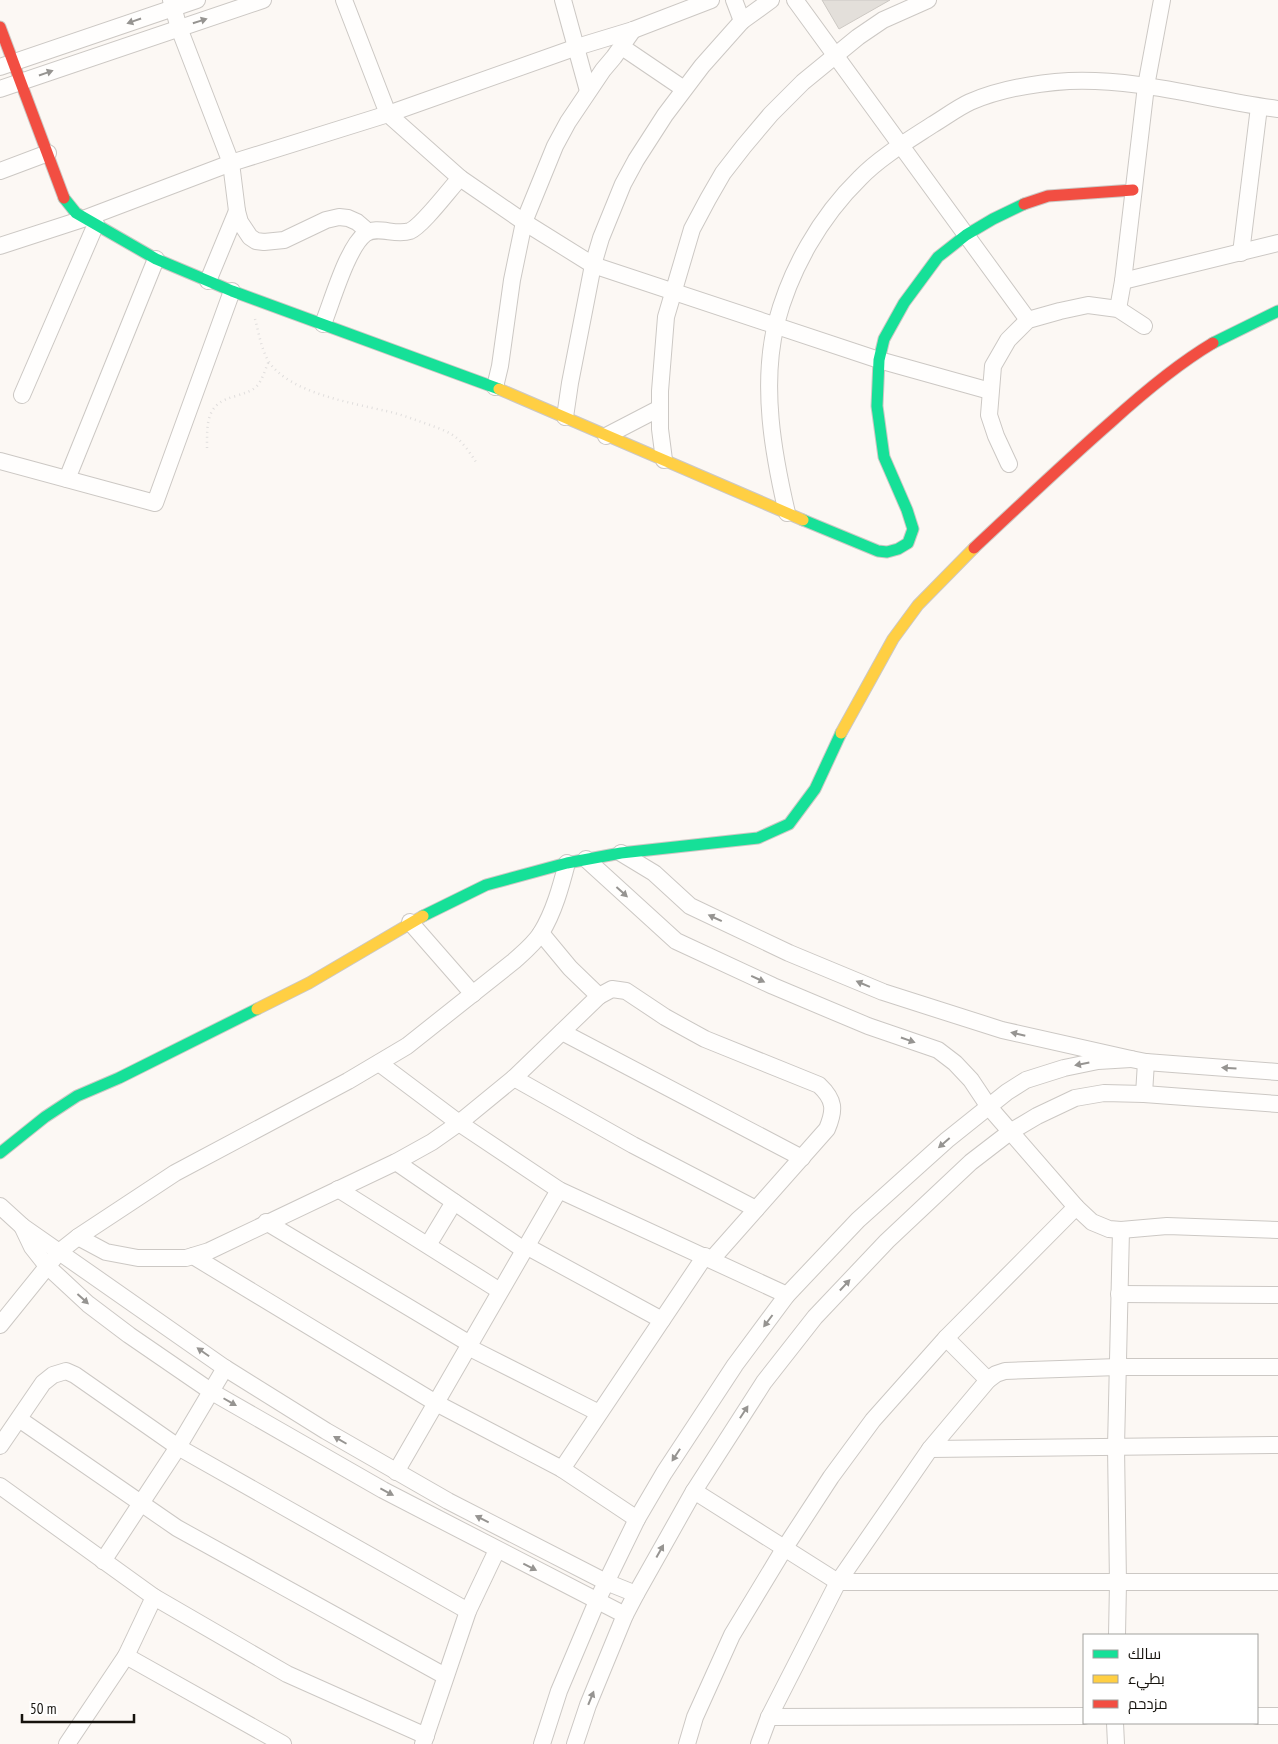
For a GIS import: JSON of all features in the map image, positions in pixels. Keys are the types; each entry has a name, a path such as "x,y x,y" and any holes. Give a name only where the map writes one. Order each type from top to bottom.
{"street":[{"path":"7,65 173,4 197,0"},
{"path":"0,89 263,0"},
{"path":"344,0 388,114 460,178 524,222 593,265 879,360 990,392"},
{"path":"563,0 588,91"},
{"path":"0,246 91,221 231,163 388,114 633,30 711,0"},
{"path":"734,0 742,21"},
{"path":"565,418 593,265 601,238 623,184 636,160 684,89 718,46 742,21 771,0"},
{"path":"795,0 1028,320"},
{"path":"664,460 660,429 660,391 666,317 692,229 723,172 771,114 803,82 858,37 883,20 928,0"},
{"path":"1118,309 1146,86 1162,0"},
{"path":"173,4 179,28 231,163 237,211 240,222 250,237 256,241 264,242 284,240 326,220 339,217 357,222 367,232"},
{"path":"0,27 7,65 21,82 64,197 76,213 156,259 208,281 495,387 878,551 887,552 904,546 912,536 913,529 912,522 884,458 877,406 879,360 884,339 904,303 938,257 966,235 1021,205 1048,196 1133,190"},
{"path":"495,387 502,357 512,280 524,222 555,146 588,91 633,30"},
{"path":"622,47 684,89"},
{"path":"787,513 776,464 770,392 771,357 776,325 786,293 813,236 860,177 902,145 970,102 1004,91 1068,81 1093,81 1146,86 1278,109"},
{"path":"1241,254 1260,107"},
{"path":"0,170 48,153"},
{"path":"323,324 350,256 359,240 367,232 376,230 398,233 412,230 460,178"},
{"path":"208,281 237,211"},
{"path":"22,395 91,221"},
{"path":"1123,281 1241,254 1278,243"},
{"path":"67,480 156,259"},
{"path":"0,461 155,503 232,291"},
{"path":"1009,464 989,415 993,366 1008,340 1028,320 1088,305 1118,309 1144,326"},
{"path":"0,1153 45,1117 77,1096 119,1078 309,982 410,922 486,885 586,859 621,853 758,838 789,824 815,789 846,721 893,639 918,605 956,564 1069,458 1147,390 1191,356 1224,336 1278,311"},
{"path":"606,436 660,408"},
{"path":"621,853 654,873 690,906 789,953 883,992 1002,1030 1138,1060"},
{"path":"586,859 676,940 773,986 868,1026 938,1050 956,1063 1010,1132 1076,1207 1092,1222 1121,1230 1167,1226 1278,1230"},
{"path":"0,1325 47,1266 78,1237 175,1173 348,1081 407,1046 514,961 541,933 562,883 567,863"},
{"path":"410,922 473,994"},
{"path":"541,933 570,968 599,996"},
{"path":"78,1237 106,1252 138,1258 172,1259 193,1256 208,1251 396,1162 432,1142 459,1123 514,1078 599,996 612,989 626,991 665,1017 705,1039 819,1085 830,1097 832,1105 831,1119 827,1129 756,1209 709,1258 662,1320 562,1469"},
{"path":"562,1032 802,1158"},
{"path":"1138,1060 1144,1094"},
{"path":"542,1744 560,1691 597,1601 637,1519 664,1473 735,1364 787,1295 858,1220 947,1140 1007,1092 1026,1080 1064,1068 1098,1061 1138,1060 1278,1072"},
{"path":"379,1062 459,1123 559,1190 787,1295"},
{"path":"514,1078 632,1145 756,1209"},
{"path":"575,1744 588,1705 625,1615 694,1491 764,1382 815,1318 887,1241 971,1162 1010,1132 1037,1116 1075,1098 1104,1093 1144,1094 1278,1104"},
{"path":"396,1162 525,1248 662,1320"},
{"path":"338,1189 500,1291"},
{"path":"396,1472 559,1190"},
{"path":"428,1245 454,1202"},
{"path":"0,1206 22,1226 226,1368 326,1431 448,1501 606,1582 636,1594"},
{"path":"687,1744 695,1718 732,1635 784,1549 831,1477 872,1420 946,1338 1076,1207"},
{"path":"266,1222 469,1346 599,1413"},
{"path":"22,1226 32,1247 47,1266 95,1309 212,1392 364,1479 497,1550 625,1615"},
{"path":"1117,1634 1116,1447 1121,1230"},
{"path":"193,1256 436,1403 562,1469 637,1519"},
{"path":"1119,1294 1278,1295"},
{"path":"946,1338 988,1380"},
{"path":"759,1744 769,1717 838,1582 930,1450 988,1380 996,1374 1005,1371 1118,1367 1278,1367"},
{"path":"103,1561 178,1447 226,1368"},
{"path":"0,1446 43,1384 53,1375 66,1371 75,1375 178,1447 468,1611"},
{"path":"19,1419 177,1528 445,1676"},
{"path":"930,1450 1278,1446"},
{"path":"364,1479 374,1460"},
{"path":"0,1486 154,1597 287,1674 424,1740 468,1611 497,1550"},
{"path":"694,1491 838,1582 1278,1582"},
{"path":"67,1744 126,1656 154,1597"},
{"path":"126,1656 283,1744"},
{"path":"769,1717 1083,1716"},
{"path":"1258,1716 1278,1716"},
{"path":"1115,1724 1116,1744"}],"path":[{"path":"250,298 263,348 268,361 276,370 303,387 357,405 409,417 443,430 456,437 476,462"},
{"path":"207,448 208,418 211,412 225,399 246,393 255,388 261,380 268,361"}],"building":[{"path":"822,0 890,0 839,29"}],"traffic: fast":[{"path":"64,198 76,213 156,259 232,291 499,389"},
{"path":"803,520 878,551 887,552 898,549 908,543 913,529 907,510 884,457 877,406 879,360 884,339 904,303 938,257 966,235 1024,204"},
{"path":"1213,343 1278,311"},
{"path":"423,916 486,885 567,863 621,853 758,838 789,824 815,789 841,733"},
{"path":"0,1153 45,1117 77,1096 119,1078 257,1009"}],"traffic: slow":[{"path":"499,389 803,520"},
{"path":"841,733 893,639 918,605 974,548"},
{"path":"257,1009 309,983 423,916"}],"traffic: jam":[{"path":"0,27 64,198"},
{"path":"1024,204 1048,196 1133,190"},
{"path":"974,548 1135,401 1173,370 1213,343"}]}
